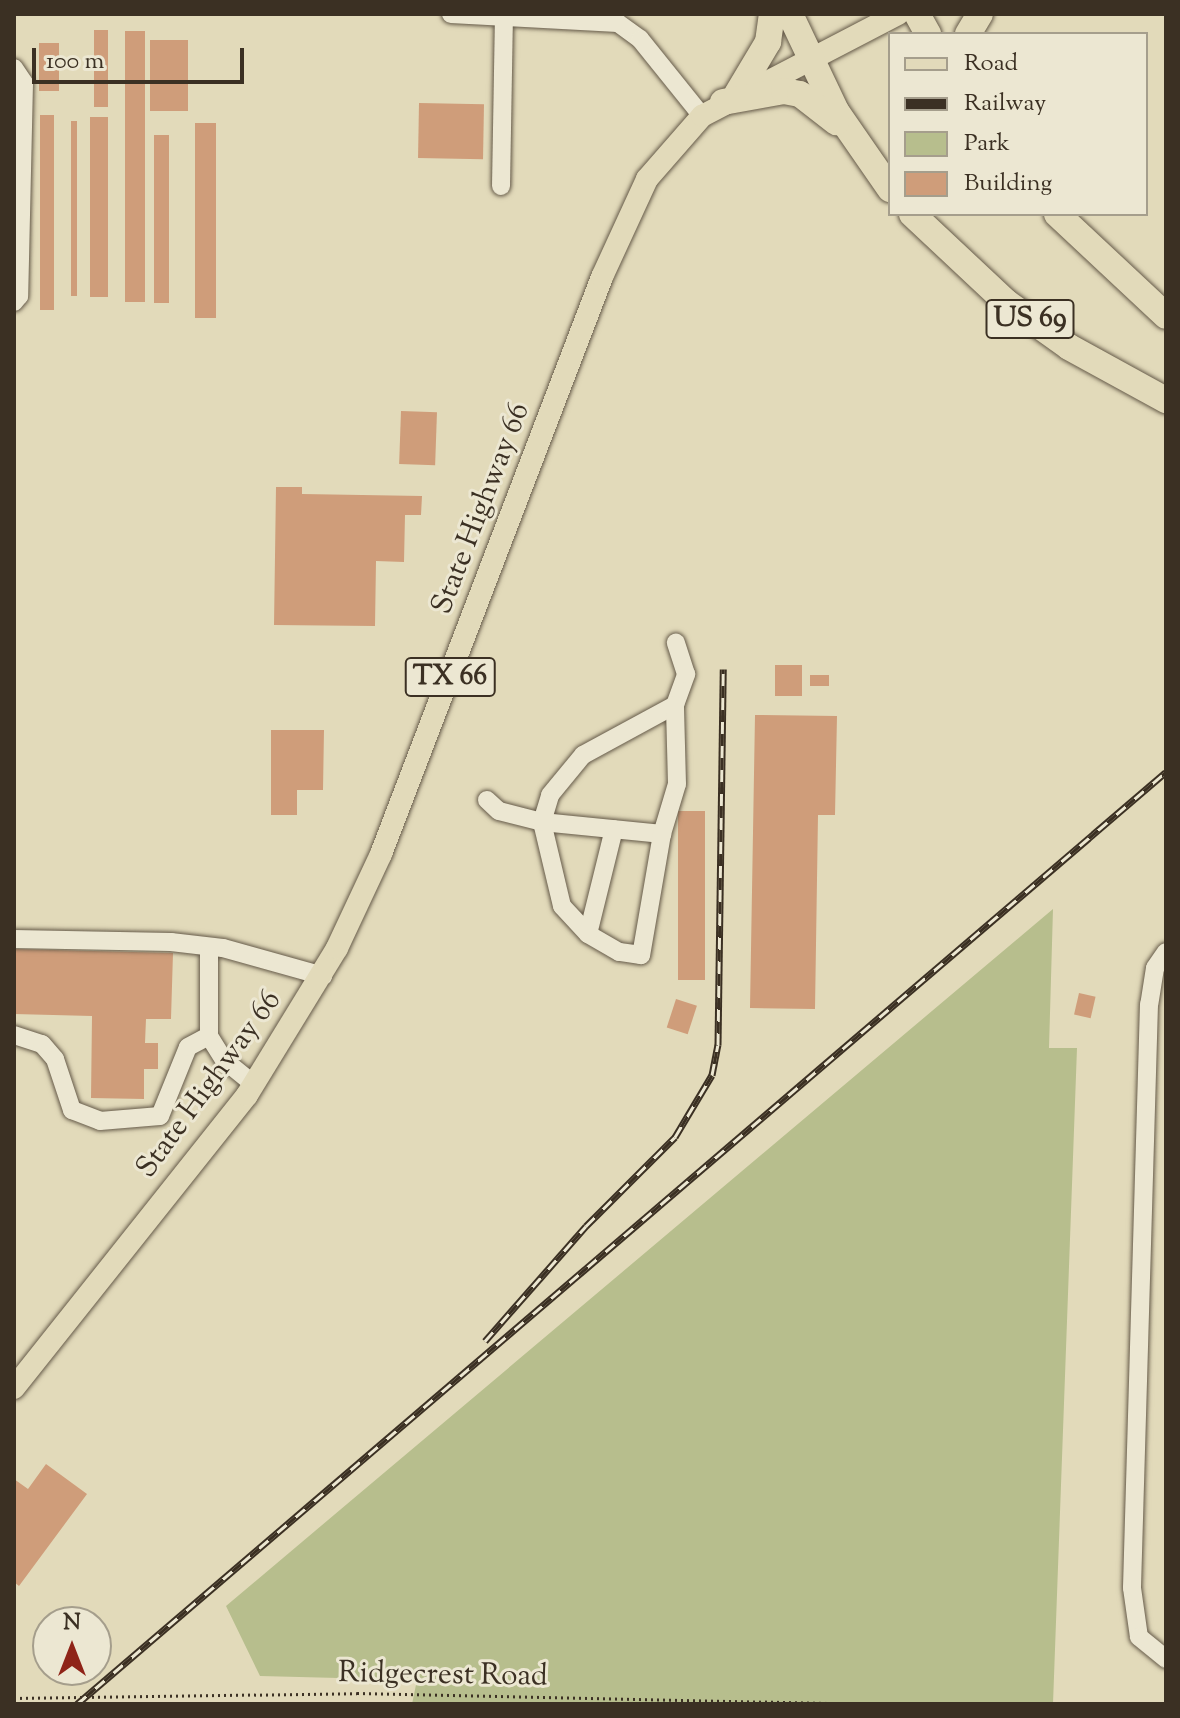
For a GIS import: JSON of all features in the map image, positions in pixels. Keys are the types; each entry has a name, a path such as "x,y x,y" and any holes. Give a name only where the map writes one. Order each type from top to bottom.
{"highway":[{"path":"721,104 768,42 772,14"},
{"path":"790,14 807,58 856,141 888,186"},
{"path":"917,14 927,32"},
{"path":"969,32 980,14"},
{"path":"721,104 764,92 800,94 856,141"},
{"name":"US 69","path":"914,216 1006,302 1069,347 1166,400"},
{"name":"US 69","path":"1059,216 1110,269 1166,316"},
{"path":"1070,216 1110,269"}],"main road":[{"name":"State Highway 66","path":"14,1388 254,1084 323,976 386,841 617,239 647,179 721,104 898,14"}],"street":[{"path":"451,14 604,18 629,31 721,104"},
{"path":"501,186 504,15"},
{"path":"14,68 24,83 19,296 14,302"},
{"path":"675,705 583,755 550,795 542,822 562,906 588,934 619,952 641,955 662,834 677,784 675,705 686,674 676,643"},
{"path":"487,800 499,811 542,822 662,834"},
{"path":"588,934 614,829"},
{"path":"14,939 209,947 323,976"},
{"path":"209,947 209,1036 224,1060 254,1084"},
{"path":"1166,952 1155,968 1149,1004 1132,1588 1139,1637 1166,1659"},
{"path":"14,1035 42,1044 55,1059 72,1110 100,1121 160,1116 188,1047 209,1036"}],"path":[{"name":"Ridgecrest Road","path":"14,1698 357,1693 872,1704"}],"green space":[{"path":"1053,909 1049,1048 1077,1048 1053,1704 412,1704 417,1680 260,1676 226,1606"}],"building":[{"path":"94,30 108,30 108,107 94,107"},
{"path":"125,31 145,31 145,302 125,302"},
{"path":"150,40 188,40 188,111 150,111"},
{"path":"39,43 59,43 59,91 39,91"},
{"path":"419,103 484,104 483,159 418,158"},
{"path":"40,115 54,115 54,310 40,310"},
{"path":"90,117 108,117 108,297 90,297"},
{"path":"71,121 77,121 77,296 71,296"},
{"path":"195,123 216,123 216,318 195,318"},
{"path":"154,135 169,135 169,303 154,303"},
{"path":"401,411 437,412 435,465 399,464"},
{"path":"276,487 302,487 302,494 422,496 421,515 405,515 404,562 376,561 375,626 274,625"},
{"path":"775,665 802,665 802,696 775,696"},
{"path":"810,675 829,675 829,686 810,686"},
{"path":"755,715 837,716 835,815 818,815 815,1009 750,1008"},
{"path":"271,730 324,730 323,790 297,790 297,815 271,815"},
{"path":"678,811 705,811 705,980 678,980"},
{"path":"14,949 173,953 171,1019 146,1019 145,1043 158,1043 158,1069 144,1069 144,1099 91,1098 92,1016 14,1014"},
{"path":"1079,993 1096,997 1091,1018 1074,1014"},
{"path":"676,999 697,1006 688,1034 667,1028"},
{"path":"46,1464 87,1494 19,1586 14,1582 14,1479 28,1489"}],"railway":[{"path":"485,1341 586,1226 675,1137 712,1075 718,1045 723,669"},
{"path":"77,1704 1166,772"}]}
